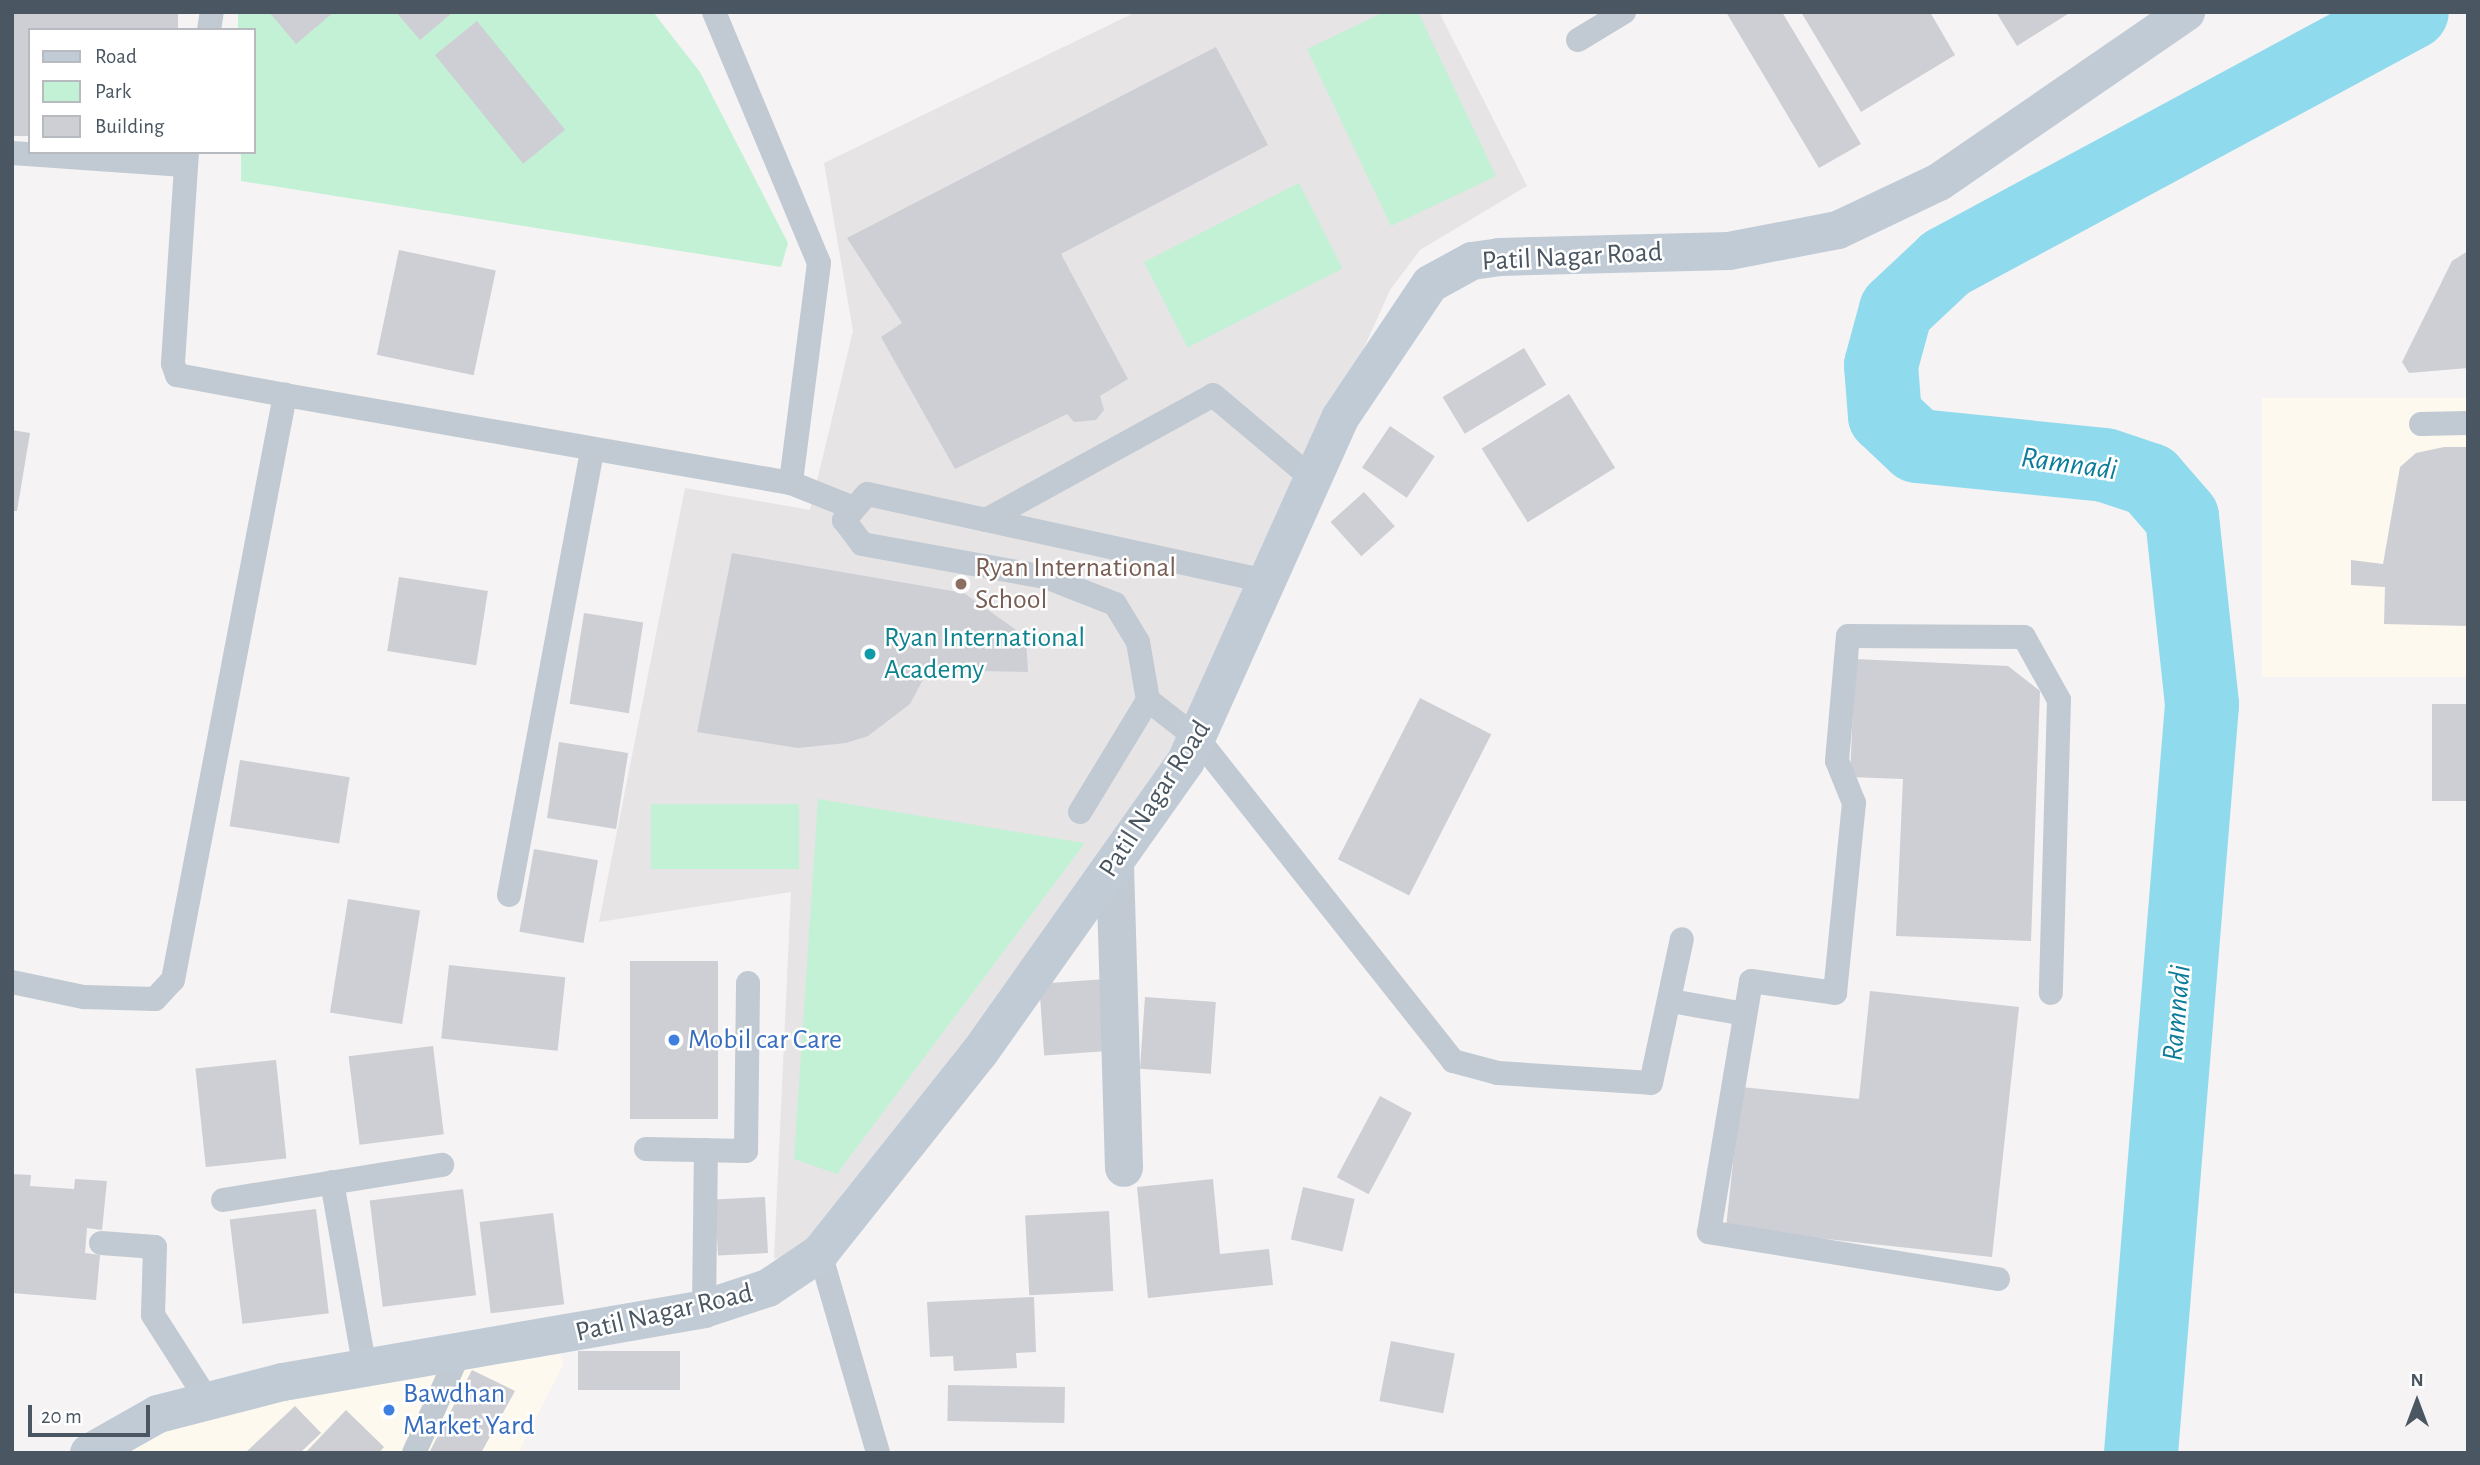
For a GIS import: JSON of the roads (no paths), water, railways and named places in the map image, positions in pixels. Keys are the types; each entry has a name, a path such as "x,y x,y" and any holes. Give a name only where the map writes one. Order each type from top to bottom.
{"street":[{"name":"Patil Nagar Road","path":"89,1453 158,1414 208,1401 704,1309 768,1288 820,1253 981,1052 1115,865 1198,739 1340,418 1413,302 1448,271 1499,257 1728,251 1838,230 1938,183 2186,12"},
{"path":"1115,865 1124,1168"}],"lane":[{"path":"714,12 819,263 790,484"},
{"path":"1578,40 1624,12"},
{"path":"41,154 186,159 173,364 177,375 790,484 851,507"},
{"path":"12,982 84,996 155,999 173,980 285,395"},
{"path":"986,520 1213,395 1301,469"},
{"path":"2421,424 2468,424"},
{"path":"509,895 592,450"},
{"path":"1080,812 1148,700 1138,642 1115,604 1046,577 862,544 844,520 851,507 867,494 1266,581"},
{"path":"1997,1279 1709,1232 1751,981 1835,993 1854,803 1838,761 1848,636 2024,637 2059,700 2051,993"},
{"path":"1148,700 1198,739 1453,1061 1498,1073 1644,1086 1657,1076 1682,939"},
{"path":"646,1149 746,1151 748,983"},
{"path":"1671,1001 1745,1014"},
{"path":"704,1309 706,1150"},
{"path":"223,1200 442,1165"},
{"path":"332,1182 365,1370"},
{"path":"102,1243 155,1247 153,1315 208,1401"},
{"path":"820,1253 878,1453"},
{"path":"414,1453 458,1355"}],"waterway":[{"name":"Ramnadi","path":"2141,1453 2202,704 2182,517 2150,480 2105,465 1917,446 1885,416 1881,365 1896,310 1946,263 2412,12"}],"place":[{"name":"Ryan International School","path":"961,584"},
{"name":"Ryan International Academy","path":"870,654"},
{"name":"Mobil car Care","path":"674,1040"},
{"name":"Bawdhan Market Yard","path":"389,1410"}]}
